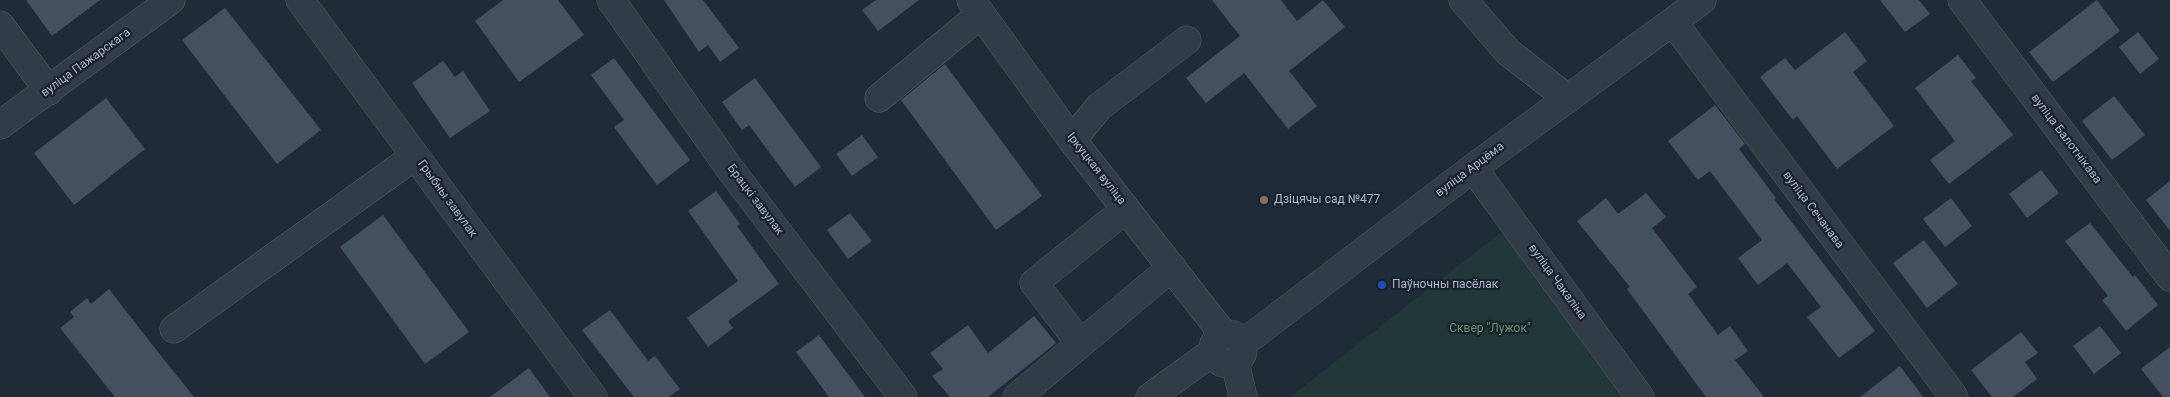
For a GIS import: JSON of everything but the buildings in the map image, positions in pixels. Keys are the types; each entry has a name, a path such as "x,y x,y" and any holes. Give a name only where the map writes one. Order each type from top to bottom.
{"street":[{"name":"вуліца Пажарскага","path":"0,125 171,0"},
{"name":"Грыбны завулак","path":"300,0 593,397"},
{"name":"Брацкі завулак","path":"611,0 728,164 903,397"},
{"path":"1463,0 1508,52 1567,98"},
{"name":"вуліца Арцёма","path":"1150,397 1229,348 1702,0"},
{"name":"вуліца Балотнікава","path":"1962,0 2170,278"},
{"path":"879,98 976,7"},
{"name":"Іркуцкая вуліца","path":"976,7 1072,140 1172,267 1229,348"},
{"name":"вуліца Сечанава","path":"1673,22 1954,397"},
{"path":"0,25 49,90"},
{"path":"1072,140 1099,107 1187,40"},
{"path":"174,329 415,156"},
{"name":"вуліца Чакаліна","path":"1473,168 1640,397"},
{"path":"1080,344 1034,283 1126,209"},
{"path":"1018,397 1172,267"},
{"path":"1229,348 1243,397"}],"green space":[{"name":"Сквер \"Лужок\"","path":"1504,230 1624,397 1290,397"}],"place":[{"name":"Дзіцячы сад №477","path":"1264,200"},
{"name":"Паўночны пасёлак","path":"1382,285"}]}
